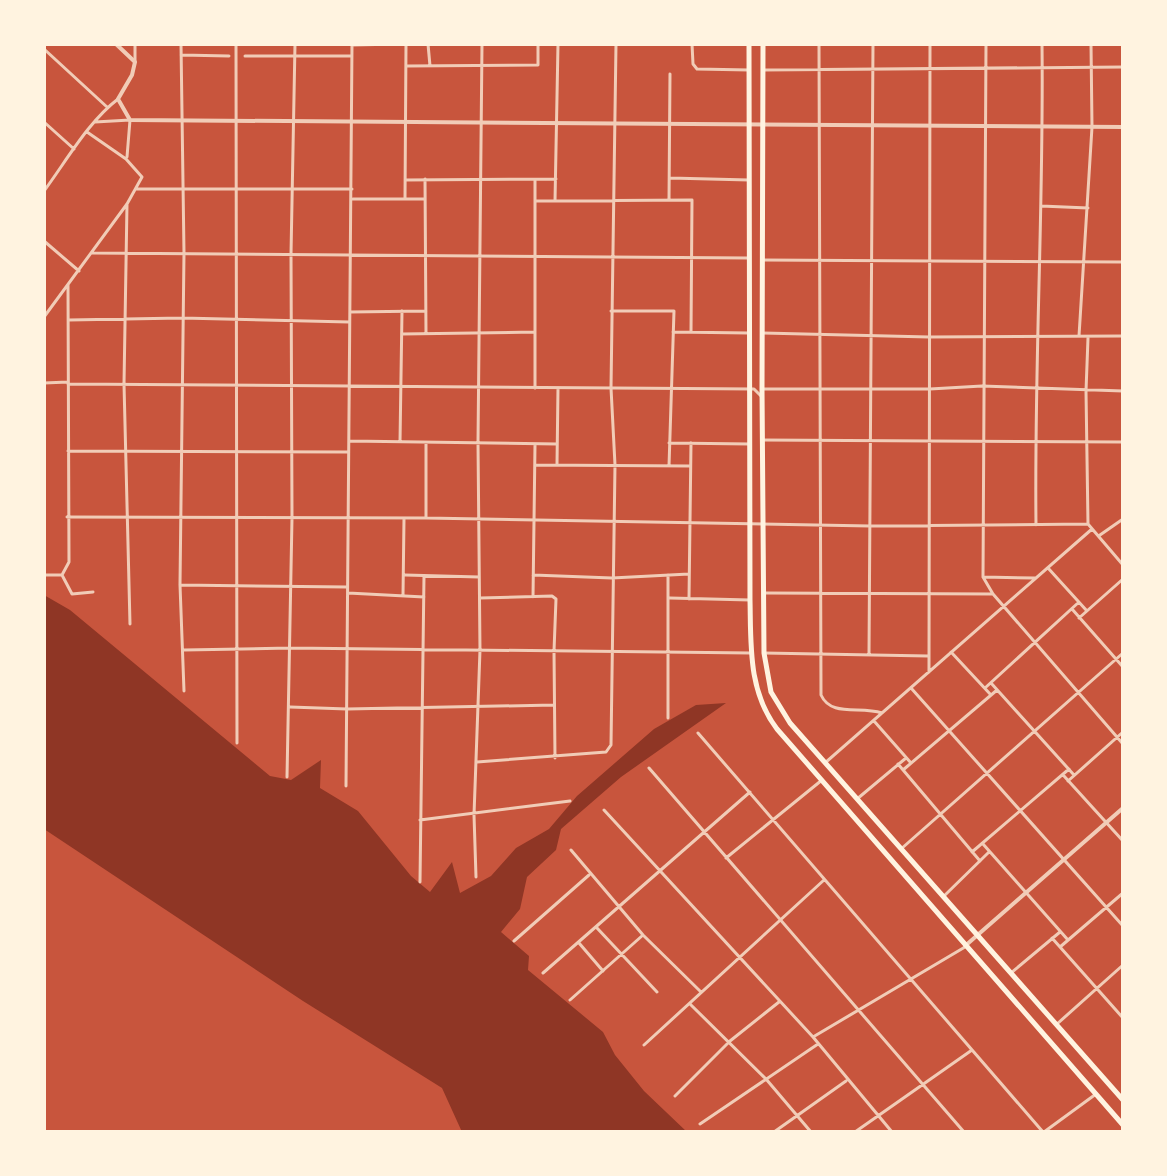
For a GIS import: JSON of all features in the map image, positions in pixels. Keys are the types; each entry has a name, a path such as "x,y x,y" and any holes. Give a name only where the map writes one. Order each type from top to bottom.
{"main road":[{"path":"749,44 750,600 751,653 756,686 766,713 822,780 1123,1125"},
{"path":"763,44 764,653 775,702 825,763 1123,1100"}],"street":[{"path":"116,44 135,62"},
{"path":"44,191 107,107 118,99 132,75 135,44"},
{"path":"181,44 184,253 180,585 184,691"},
{"path":"236,44 237,743"},
{"path":"287,777 293,386 291,188 295,44"},
{"path":"346,786 352,45 399,44"},
{"path":"405,198 406,44"},
{"path":"428,44 430,66"},
{"path":"476,877 474,815 480,650 478,443 482,44"},
{"path":"406,66 538,65 538,44"},
{"path":"555,201 558,44"},
{"path":"477,762 555,758 606,752 610,748 615,520 611,311 616,44"},
{"path":"692,44 693,64 697,69 749,70"},
{"path":"819,44 821,695 833,709 870,709 882,713"},
{"path":"869,655 873,44"},
{"path":"929,672 930,44"},
{"path":"986,44 983,577 993,594 1123,744"},
{"path":"1036,525 1035,389 1040,261 1042,44"},
{"path":"1079,337 1092,127 1091,44"},
{"path":"44,49 107,107"},
{"path":"181,55 229,56"},
{"path":"245,56 352,56"},
{"path":"763,70 1123,67"},
{"path":"669,200 670,74"},
{"path":"118,99 130,120 126,159"},
{"path":"44,122 75,150"},
{"path":"95,122 1123,127"},
{"path":"44,317 127,204 142,177 126,159 87,132"},
{"path":"670,178 749,180"},
{"path":"425,179 426,334"},
{"path":"405,180 556,179"},
{"path":"535,181 535,388"},
{"path":"136,189 352,189"},
{"path":"352,199 425,199"},
{"path":"535,201 692,200 691,332"},
{"path":"127,204 124,384 130,624"},
{"path":"1041,206 1088,208"},
{"path":"44,241 79,271"},
{"path":"92,253 750,258"},
{"path":"762,260 1123,262"},
{"path":"62,575 69,562 68,285"},
{"path":"400,442 402,311"},
{"path":"349,312 426,311"},
{"path":"611,311 674,311 669,466"},
{"path":"67,320 182,318 349,322"},
{"path":"402,334 535,332"},
{"path":"673,332 749,333"},
{"path":"762,333 929,337 1123,336"},
{"path":"1088,338 1088,524 1123,565"},
{"path":"44,383 750,389 757,390 762,398"},
{"path":"762,389 982,386 1123,391"},
{"path":"557,465 558,388"},
{"path":"762,440 1123,442"},
{"path":"348,441 557,444"},
{"path":"426,443 426,518"},
{"path":"533,597 535,443"},
{"path":"669,443 750,444"},
{"path":"689,599 691,443"},
{"path":"68,450 348,452"},
{"path":"535,465 690,466"},
{"path":"67,517 426,518 535,522 615,520 870,526 1088,524"},
{"path":"403,595 404,519"},
{"path":"1098,536 1123,519"},
{"path":"825,763 1092,529"},
{"path":"1048,568 1087,611"},
{"path":"533,575 612,578 689,574"},
{"path":"44,575 62,575"},
{"path":"62,575 72,594 93,592"},
{"path":"405,575 479,577"},
{"path":"668,575 668,718"},
{"path":"420,882 424,576"},
{"path":"983,577 1036,578"},
{"path":"1079,618 1123,579"},
{"path":"180,585 347,587"},
{"path":"347,593 424,597"},
{"path":"764,593 993,594"},
{"path":"480,598 552,596 556,599 555,758"},
{"path":"669,598 750,600"},
{"path":"985,688 1079,602"},
{"path":"1072,609 1123,667"},
{"path":"184,650 290,648 751,653"},
{"path":"951,652 991,695"},
{"path":"764,653 928,656"},
{"path":"901,849 1123,653"},
{"path":"991,683 1074,775"},
{"path":"911,688 1123,926"},
{"path":"903,770 997,690"},
{"path":"289,707 347,709 554,705"},
{"path":"874,720 911,763"},
{"path":"1068,781 1123,732"},
{"path":"698,733 1044,1132 1096,1094"},
{"path":"857,799 906,758"},
{"path":"898,764 980,861"},
{"path":"649,768 964,1132"},
{"path":"972,852 1069,769"},
{"path":"1063,775 1123,841"},
{"path":"726,858 822,780"},
{"path":"543,973 750,792"},
{"path":"420,820 570,801"},
{"path":"813,1037 965,946 1123,808"},
{"path":"604,810 813,1037 892,1132"},
{"path":"983,844 1068,940"},
{"path":"571,850 643,935 701,992"},
{"path":"943,897 990,852"},
{"path":"514,941 591,873"},
{"path":"644,1045 825,879"},
{"path":"1060,947 1123,893"},
{"path":"597,928 657,992"},
{"path":"1011,973 1060,932"},
{"path":"570,1000 643,935"},
{"path":"1052,938 1123,1018"},
{"path":"579,943 604,971"},
{"path":"1056,1024 1123,965"},
{"path":"675,1096 730,1041 780,1001"},
{"path":"689,1003 766,1079 811,1132"},
{"path":"700,1124 818,1044"},
{"path":"855,1132 972,1050"},
{"path":"774,1132 847,1080"}],"shaded area":[{"path":"44,595 70,610 270,776 291,780 321,760 320,788 358,811 411,876 430,892 452,862 460,893 491,876 516,848 549,829 577,796 654,729 696,705 726,703 621,777 561,829 556,850 527,877 520,909 501,932 529,956 528,970 603,1032 615,1055 644,1091 687,1132 462,1132 442,1088 303,1001 44,829"}]}
